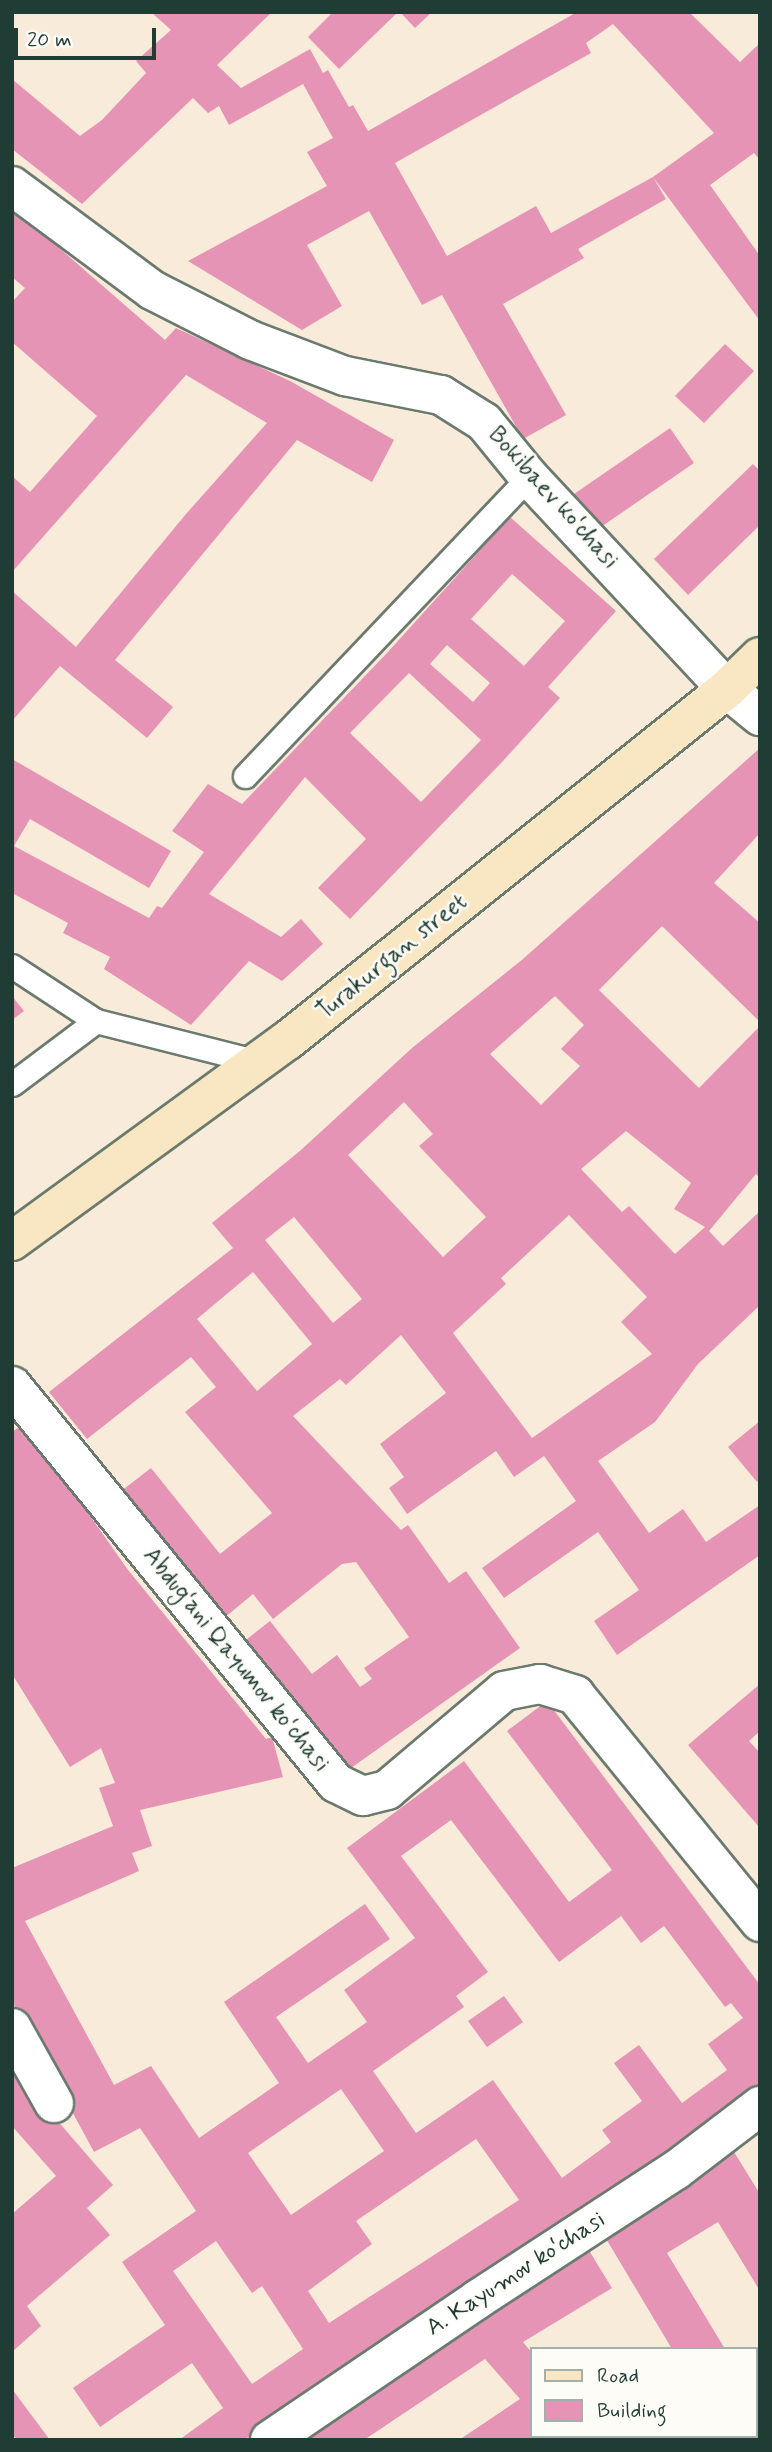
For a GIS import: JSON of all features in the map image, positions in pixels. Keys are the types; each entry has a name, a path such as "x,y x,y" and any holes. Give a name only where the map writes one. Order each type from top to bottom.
{"main road":[{"name":"Turakurgan street","path":"12,1241 258,1062 727,689 760,657"}],"street":[{"name":"Bokibaev koʻchasi","path":"12,186 152,290 250,340 345,376 441,396 484,422 529,477 727,689 760,716"},
{"name":"Abdug‘ani Qayumov ko‘chasi","path":"12,1386 336,1783 363,1796 387,1790 504,1691 540,1684 575,1695 760,1922"},
{"path":"12,2028 54,2103"},
{"name":"A. Kayumov koʻchasi","path":"270,2440 478,2299 676,2170 760,2106"}],"lane":[{"path":"245,776 529,477"},
{"path":"12,966 96,1021 258,1062"},
{"path":"12,1083 96,1021"}],"building":[{"path":"151,12 272,12 217,65 241,88 310,49 323,73 328,70 349,107 353,105 368,131 577,12 689,12 740,62 760,43 760,160 754,153 710,185 760,256 760,321 653,177 666,199 578,249 584,258 503,304 566,415 523,439 442,295 422,305 369,211 307,245 342,306 302,330 188,261 327,186 307,152 333,138 303,84 229,125 219,106 208,113 193,98 82,204 12,149 12,79 80,136 102,120 146,73 136,61 171,30","holes":["613,24 714,133 653,177 551,233 536,206 447,256 395,163 591,53 586,43"]},
{"path":"333,12 398,12 339,69 308,37"},
{"path":"400,12 432,12 415,28"},
{"path":"12,207 165,340 176,328 290,381 394,440 372,482 297,440 115,660 173,707 147,738 60,666 12,721 12,591 76,647 186,514 267,423 186,375 12,572 12,476 30,492 97,416 12,342 12,302 25,288 12,277"},
{"path":"725,344 754,371 704,423 675,396"},
{"path":"670,428 694,463 598,529 574,494"},
{"path":"753,464 760,471 760,525 688,595 654,559"},
{"path":"510,517 616,611 548,687 560,698 350,919 318,888 366,839 305,777 209,894 281,937 301,919 323,944 282,981 249,961 191,1025 104,969 110,957 63,933 68,923 12,893 12,759 171,851 149,888 30,819 14,846 149,918 157,906 162,908 204,852 172,831 208,784 242,804 387,653","holes":["512,574 565,621 524,666 471,619","447,645 490,683 473,702 430,664","409,673 481,740 421,802 350,733"]},
{"path":"760,748 760,833 714,883 760,923 760,1022 662,926 599,990 699,1088 760,1026 760,1178 756,1174 709,1231 723,1246 760,1211 760,1309 758,1307 698,1364 655,1422 598,1461 649,1533 683,1509 706,1542 760,1505 760,1555 617,1655 594,1621 639,1590 598,1532 504,1598 482,1568 576,1501 544,1456 514,1477 496,1451 407,1514 389,1488 404,1477 380,1444 446,1393 401,1335 346,1385 340,1379 293,1416 401,1530 408,1525 449,1583 466,1571 520,1648 351,1768 283,1696 242,1643 270,1621 312,1674 337,1655 360,1687 372,1679 364,1668 409,1637 356,1562 342,1564 273,1619 253,1594 218,1623 116,1495 151,1468 220,1554 272,1513 185,1412 216,1387 191,1357 87,1439 49,1392 233,1248 212,1223 301,1150 412,1048 523,959","holes":["555,996 584,1025 561,1049 580,1066 541,1105 490,1054","404,1102 433,1134 419,1146 486,1217 443,1257 348,1155","626,1131 691,1183 674,1209 705,1227 675,1254 629,1206 622,1212 581,1169","569,1215 647,1297 621,1322 652,1354 532,1438 453,1333 506,1284 501,1278","294,1217 362,1299 333,1323 265,1240","253,1272 312,1344 257,1391 197,1319"]},
{"path":"12,996 24,1011 12,1020"},
{"path":"760,1421 760,1479 757,1482 728,1447"},
{"path":"25,1423 128,1570 266,1739 272,1737 283,1777 140,1810 152,1846 132,1853 139,1871 25,1921 114,2085 151,2066 199,2138 279,2083 224,2002 365,1904 390,1939 276,2017 308,2063 367,2022 344,1990 415,1938 347,1848 464,1761 569,1902 612,1870 507,1731 547,1701 760,1985 760,2090 590,2216 327,2383 244,2440 179,2440 223,2408 192,2363 100,2427 73,2388 165,2325 122,2262 196,2211 140,2128 94,2152 12,2001 12,1868 113,1826 99,1788 115,1783 101,1748 70,1767 12,1674 12,1432","holes":["451,1820 559,1962 621,1916 641,1943 664,1926 725,2007 731,2003 743,2018 708,2044 727,2070 682,2103 639,2045 614,2063 642,2101 602,2130 611,2142 562,2178 493,2080 416,2133 373,2071 464,2007 456,1996 488,1972 401,1856","341,2089 384,2151 291,2215 248,2153","476,2139 519,2200 329,2323 308,2291 372,2244 356,2221","216,2241 252,2293 262,2286 303,2349 252,2384 173,2271"]},
{"path":"760,1684 760,1731 749,1741 760,1753 760,1828 688,1745"},
{"path":"504,1996 523,2022 487,2047 468,2021"},
{"path":"12,2068 113,2185 87,2208 110,2235 27,2306 41,2326 12,2352 12,2214 56,2176 12,2126"},
{"path":"734,2152 760,2194 760,2291 718,2222 667,2253 724,2347 671,2347 602,2232"},
{"path":"585,2244 612,2288 523,2342 530,2351 530,2438 544,2438 541,2440 459,2440 520,2399 485,2359 364,2440 295,2440"},
{"path":"12,2389 50,2440 17,2440 12,2434"},
{"path":"560,2438 626,2438 623,2440 557,2440"}]}
